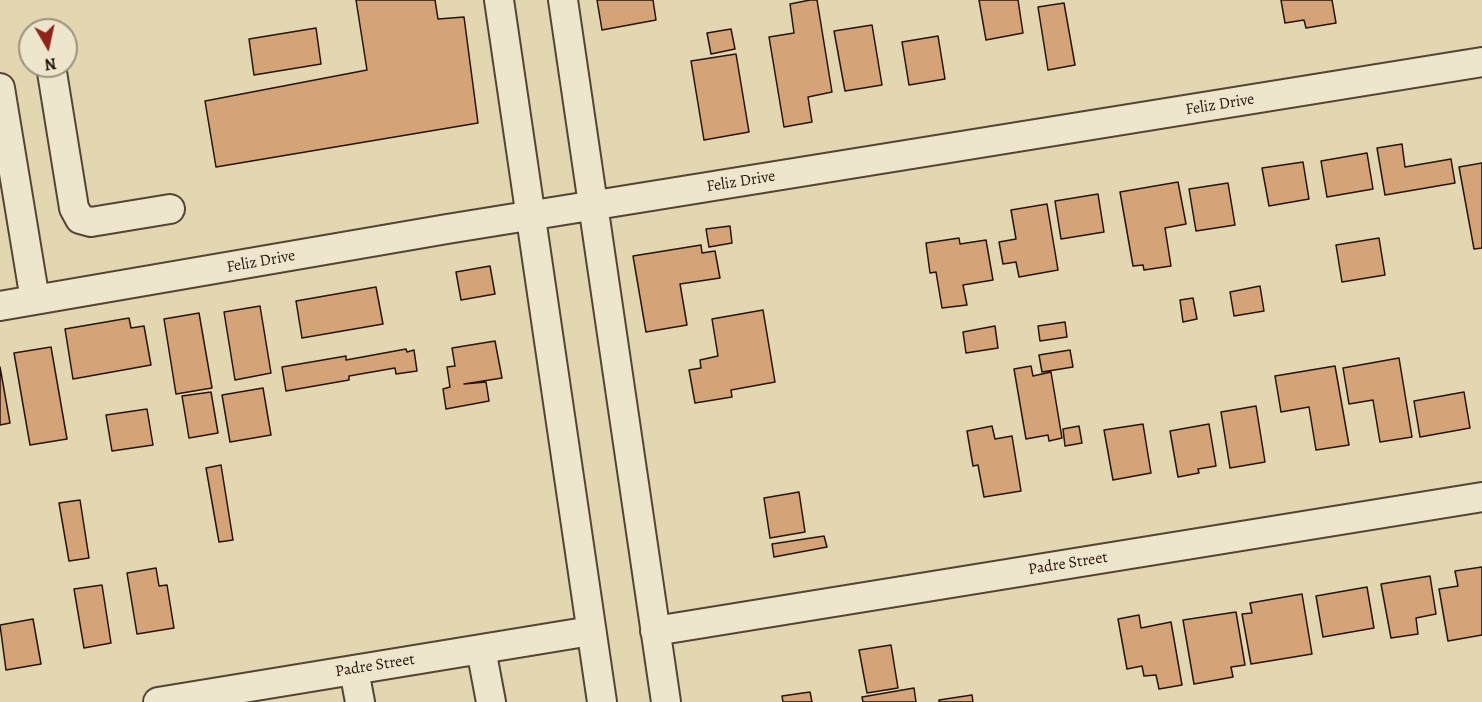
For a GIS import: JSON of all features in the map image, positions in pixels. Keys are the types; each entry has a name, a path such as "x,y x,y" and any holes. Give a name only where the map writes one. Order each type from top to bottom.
{"street":[{"path":"499,0 602,702"},
{"path":"563,0 666,702"},
{"name":"Feliz Drive","path":"0,306 531,216 1482,62"},
{"path":"53,78 74,208 80,219 91,222 170,209"},
{"path":"0,88 10,217 35,300"},
{"name":"Padre Street","path":"655,631 1482,497"},
{"name":"Padre Street","path":"158,702 591,631"},
{"path":"481,649 491,702"},
{"path":"354,670 360,702"}],"building":[{"path":"356,0 435,0 438,19 464,17 478,123 216,167 205,101 367,70"},
{"path":"597,0 653,0 656,20 602,30"},
{"path":"817,0 832,92 808,97 812,122 784,127 769,37 794,33 790,4"},
{"path":"979,0 1018,0 1023,33 986,40"},
{"path":"1281,0 1332,0 1336,23 1306,28 1304,20 1285,23"},
{"path":"1064,3 1075,65 1048,70 1038,7"},
{"path":"872,25 882,85 845,91 834,31"},
{"path":"316,28 321,64 254,75 249,39"},
{"path":"731,29 735,49 711,54 707,33"},
{"path":"938,36 945,79 909,85 902,42"},
{"path":"736,54 749,132 704,140 691,61"},
{"path":"1402,144 1405,167 1451,159 1455,183 1385,195 1377,148"},
{"path":"1367,153 1373,189 1327,197 1321,161"},
{"path":"1303,162 1309,199 1269,206 1262,168"},
{"path":"1482,163 1482,248 1474,249 1459,167"},
{"path":"1178,182 1186,224 1165,228 1171,266 1144,270 1143,265 1133,266 1120,192"},
{"path":"1228,183 1235,225 1196,231 1189,189"},
{"path":"1098,194 1104,232 1061,239 1055,201"},
{"path":"1047,204 1058,270 1019,277 1016,262 1003,264 999,242 1016,239 1011,210"},
{"path":"730,226 732,243 709,247 706,229"},
{"path":"959,238 960,244 986,240 993,280 963,285 967,305 942,308 936,272 930,273 926,243"},
{"path":"1379,238 1385,275 1342,282 1336,245"},
{"path":"701,245 702,253 715,251 720,278 680,284 687,325 646,332 633,256"},
{"path":"490,266 495,294 461,300 456,272"},
{"path":"1260,286 1264,311 1234,316 1230,292"},
{"path":"376,287 383,324 302,338 296,301"},
{"path":"1193,298 1197,319 1183,322 1180,300"},
{"path":"260,306 271,373 235,380 224,312"},
{"path":"763,310 775,382 731,390 732,397 695,403 689,370 701,368 700,360 718,356 712,319"},
{"path":"199,313 212,388 176,394 164,319"},
{"path":"129,318 131,328 144,326 151,365 73,379 65,329"},
{"path":"1065,322 1067,337 1040,341 1038,326"},
{"path":"995,326 998,348 966,353 963,332"},
{"path":"495,341 502,378 464,384 486,382 489,401 446,409 443,389 450,387 447,367 455,366 452,348"},
{"path":"51,347 67,439 30,445 14,353"},
{"path":"406,349 407,352 414,350 417,371 396,374 395,368 349,376 349,380 286,391 282,367 346,356 346,360"},
{"path":"1070,350 1073,367 1042,372 1039,355"},
{"path":"1399,358 1412,437 1380,442 1373,400 1349,404 1343,368"},
{"path":"1031,366 1033,376 1051,372 1062,438 1049,441 1048,435 1026,439 1014,369"},
{"path":"1335,366 1349,445 1316,450 1309,407 1281,412 1275,376"},
{"path":"0,367 10,423 0,425"},
{"path":"263,388 271,435 230,442 222,395"},
{"path":"211,392 218,433 189,438 182,396"},
{"path":"1464,392 1470,428 1420,437 1414,401"},
{"path":"1256,406 1265,462 1230,468 1221,412"},
{"path":"147,409 153,445 112,451 106,415"},
{"path":"1143,424 1151,473 1113,480 1104,430"},
{"path":"1209,424 1216,466 1198,469 1199,473 1178,477 1170,431"},
{"path":"992,426 995,439 1012,436 1021,491 984,497 978,465 973,466 967,431"},
{"path":"1079,426 1082,443 1065,446 1063,429"},
{"path":"221,465 233,540 219,542 206,468"},
{"path":"799,492 805,532 770,538 764,498"},
{"path":"80,500 89,558 69,561 59,503"},
{"path":"824,536 827,547 774,557 772,544"},
{"path":"1482,567 1482,635 1448,641 1439,589 1458,586 1455,571"},
{"path":"156,568 159,586 167,585 174,628 137,634 127,573"},
{"path":"1430,576 1436,614 1416,618 1418,634 1391,638 1381,584"},
{"path":"102,585 111,643 84,648 74,589"},
{"path":"1367,587 1374,628 1323,637 1316,596"},
{"path":"1302,594 1312,654 1251,664 1242,614 1252,613 1250,603"},
{"path":"1236,612 1245,665 1231,667 1233,677 1194,684 1183,620"},
{"path":"1139,615 1141,628 1171,622 1182,685 1159,689 1156,675 1144,676 1142,666 1127,669 1118,619"},
{"path":"33,619 41,664 6,670 0,625"},
{"path":"891,645 898,688 867,693 859,650"},
{"path":"914,688 916,702 863,702 862,697"},
{"path":"810,692 812,702 783,702 782,696"},
{"path":"972,695 973,702 939,702 939,700"}]}
